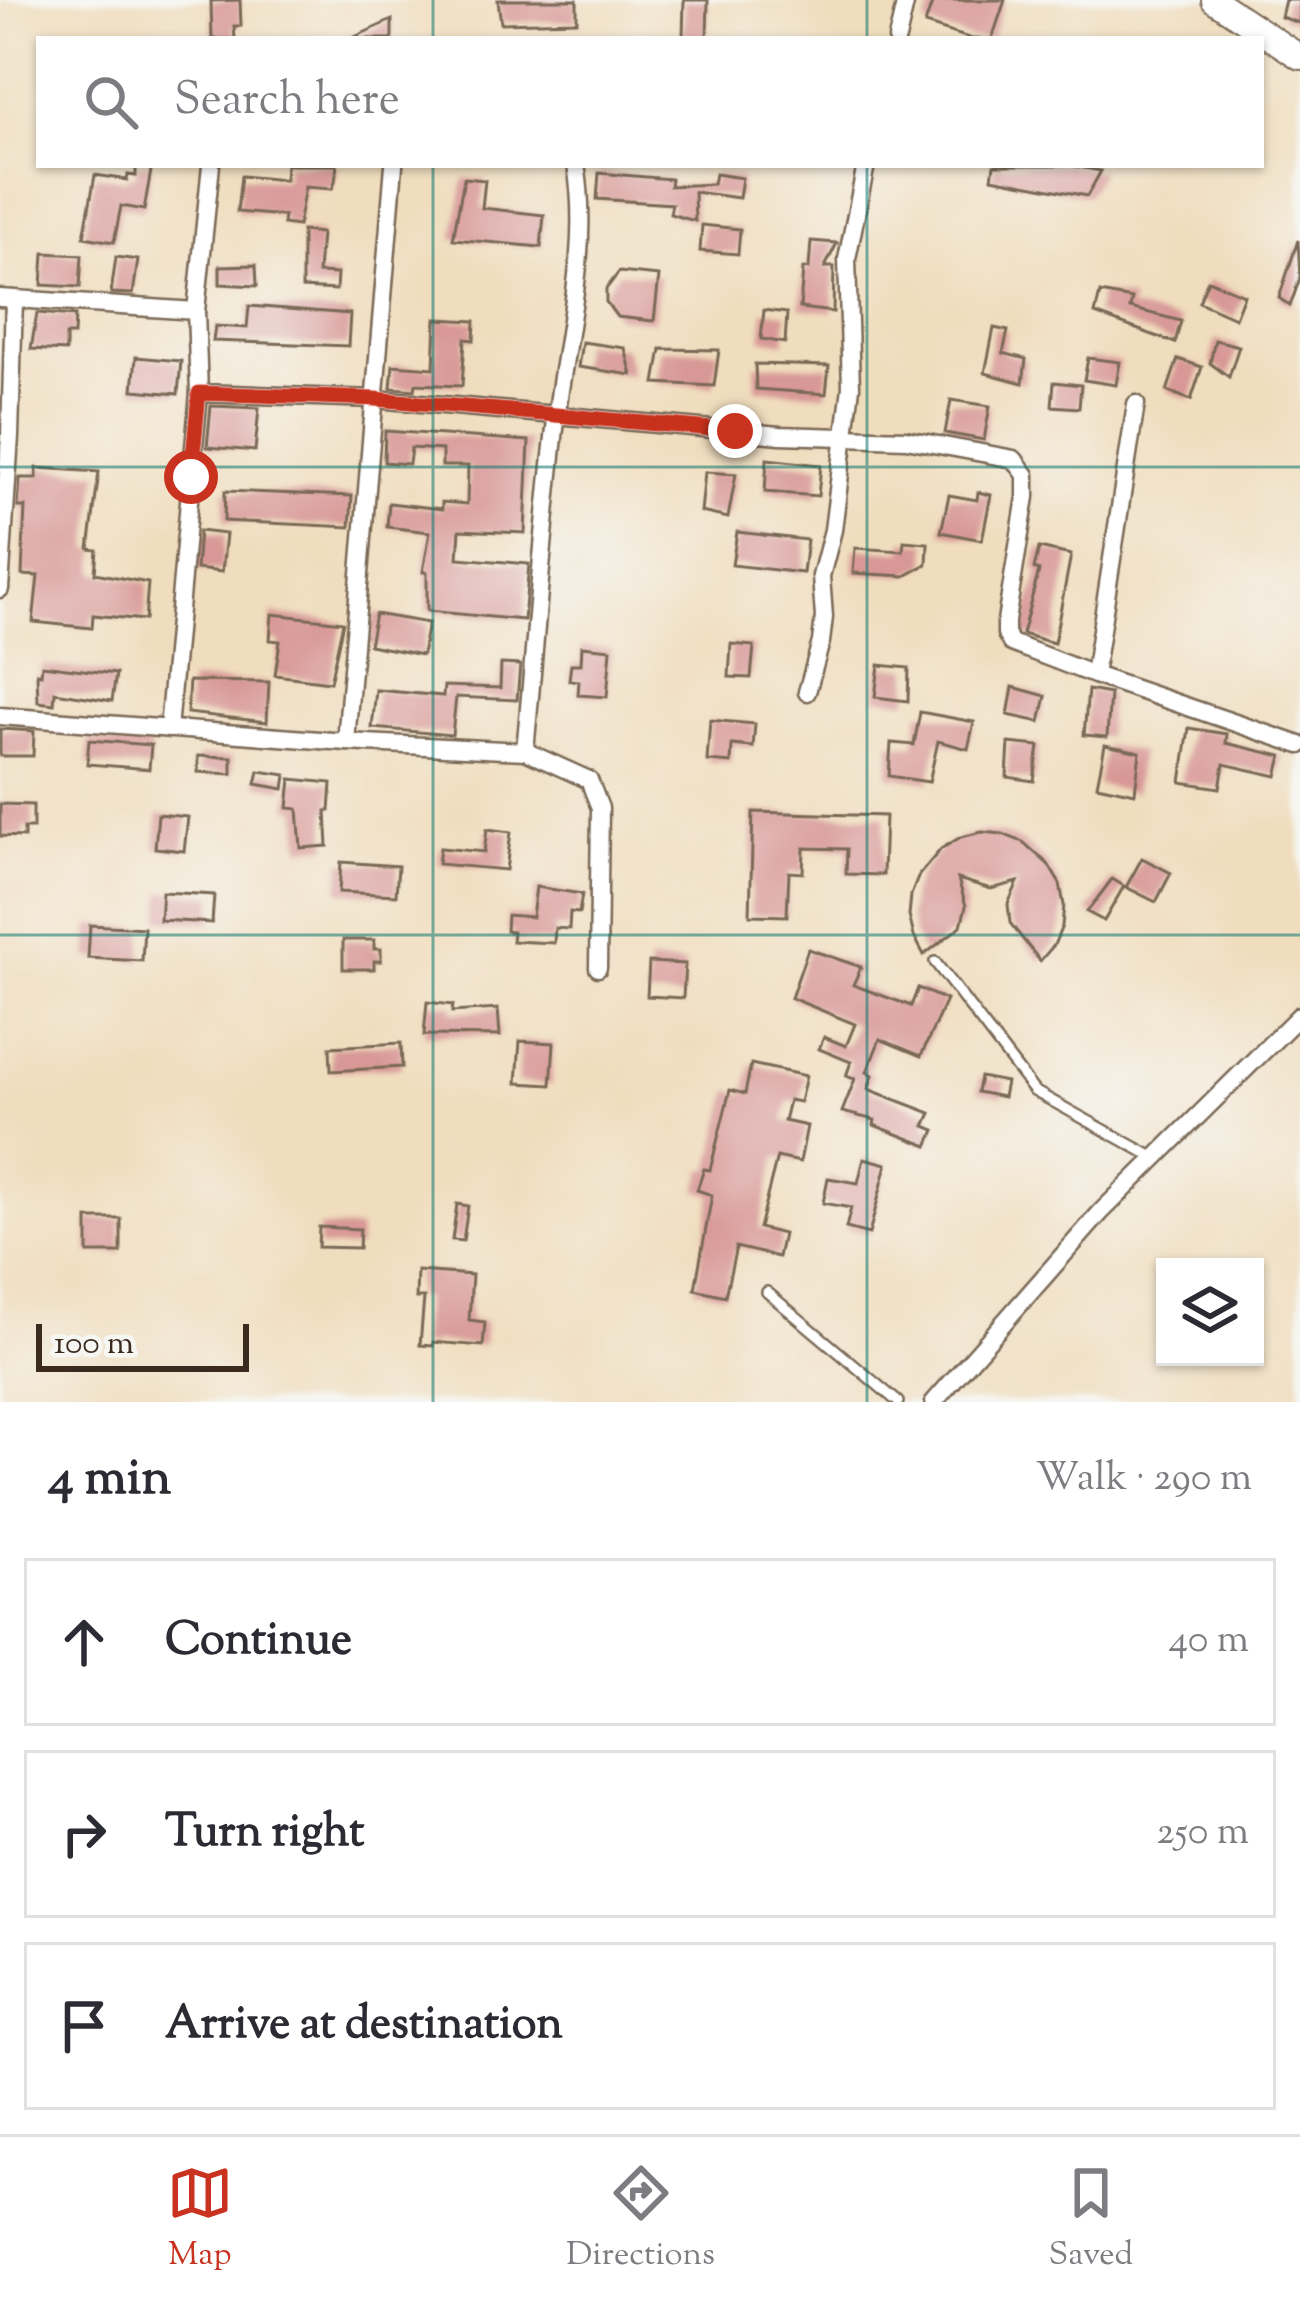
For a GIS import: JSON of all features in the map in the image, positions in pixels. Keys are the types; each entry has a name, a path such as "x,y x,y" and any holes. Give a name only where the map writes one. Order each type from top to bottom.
{"main road":[{"path":"1214,0 1300,56"}],"street":[{"path":"898,36 906,0"},
{"path":"168,729 199,393 196,311 211,168"},
{"path":"346,742 394,168"},
{"path":"525,751 556,416 580,219 576,168"},
{"path":"807,692 823,629 821,576 833,530 850,387 848,259 865,168"},
{"path":"0,589 10,436 7,299 196,311"},
{"path":"199,393 376,399 780,435 843,435 948,446 1014,459 1026,476 1026,497 1006,634 1011,643 1300,745"},
{"path":"1094,675 1136,404"},
{"path":"0,716 525,751 589,780 600,808 598,968"},
{"path":"934,1402 1101,1212 1300,1016"}],"lane":[{"path":"935,962 1034,1091 1155,1158"},
{"path":"767,1292 898,1402"}],"building":[{"path":"240,0 241,26 234,26 235,36 212,36 211,1"},
{"path":"498,0 577,0 577,21 501,23"},
{"path":"684,0 708,0 707,36 683,36"},
{"path":"933,0 1005,0 993,36 963,36 925,24"},
{"path":"1285,0 1300,0 1299,23 1281,17"},
{"path":"392,20 392,36 357,36"},
{"path":"136,168 151,168 144,210 121,206 114,242 84,237 95,175 127,180 128,175 136,176"},
{"path":"286,168 337,168 332,189 305,187 298,226 283,224 284,216 237,212 241,176 285,180"},
{"path":"994,168 1101,171 1087,196 992,178"},
{"path":"599,173 671,179 670,186 713,184 715,174 742,178 739,198 694,192 695,221 670,214 672,204 597,199"},
{"path":"464,178 485,180 482,208 544,215 541,247 453,239"},
{"path":"702,225 740,229 738,254 700,251"},
{"path":"302,231 321,233 318,273 337,274 336,290 302,288"},
{"path":"1298,240 1300,278 1290,306 1279,298"},
{"path":"811,241 837,243 825,267 834,267 833,312 800,308"},
{"path":"44,253 82,255 80,287 42,285"},
{"path":"116,257 138,260 133,294 111,293"},
{"path":"256,265 257,286 220,284 220,266"},
{"path":"619,272 659,276 654,321 617,317 606,302 606,289"},
{"path":"1208,280 1244,295 1235,318 1199,302"},
{"path":"1100,293 1132,299 1130,308 1181,321 1175,343 1095,314"},
{"path":"249,306 350,314 348,346 213,341 215,326 247,328"},
{"path":"764,310 787,313 785,343 761,339"},
{"path":"37,313 75,316 74,335 66,335 66,351 31,349"},
{"path":"436,319 475,321 474,340 465,339 462,386 391,388 393,365 434,368"},
{"path":"994,328 1008,331 1003,353 1026,359 1023,383 985,373"},
{"path":"1215,340 1239,346 1229,377 1210,363"},
{"path":"582,342 625,348 632,375 578,367"},
{"path":"661,349 719,350 714,386 655,383"},
{"path":"136,357 181,361 178,394 133,390"},
{"path":"1088,358 1120,362 1116,385 1084,380"},
{"path":"1178,359 1202,367 1191,400 1167,391"},
{"path":"755,364 829,366 826,394 756,389"},
{"path":"1054,382 1081,385 1079,408 1052,406"},
{"path":"951,400 990,406 984,440 945,433"},
{"path":"211,406 259,408 255,451 207,447"},
{"path":"385,431 529,441 525,533 460,530 458,558 529,564 524,620 427,611 427,572 423,572 430,532 387,527 389,503 442,509 442,502 467,504 468,466 442,466 442,450 411,448 409,464 384,462"},
{"path":"767,459 821,465 818,496 765,492"},
{"path":"37,468 99,472 89,549 97,550 95,573 148,583 145,620 93,615 92,628 33,622 38,576 22,575 25,507 18,507 20,478 37,478"},
{"path":"705,472 736,474 728,518 701,512"},
{"path":"225,491 352,496 350,527 224,521"},
{"path":"978,492 991,495 982,540 941,532 949,495 977,500"},
{"path":"199,531 226,534 222,572 196,569"},
{"path":"737,532 807,540 803,573 732,565"},
{"path":"904,541 928,543 927,564 905,576 853,573 855,548 903,551"},
{"path":"1039,548 1071,555 1054,643 1022,634 1039,571 1034,569"},
{"path":"272,614 343,622 330,682 275,675 280,641 270,640"},
{"path":"375,614 428,623 422,655 369,645"},
{"path":"731,644 754,646 751,678 729,677"},
{"path":"582,646 611,649 607,697 578,695 579,681 569,680 571,664 581,664"},
{"path":"501,664 520,665 517,700 456,697 452,735 372,728 376,690 443,696 444,686 500,688"},
{"path":"42,665 116,674 112,701 55,692 54,704 38,702 37,673 41,674"},
{"path":"879,665 909,668 908,701 875,697"},
{"path":"189,681 269,682 267,722 187,713"},
{"path":"1013,687 1046,696 1040,722 1008,715"},
{"path":"1088,690 1110,694 1107,737 1084,735"},
{"path":"920,712 974,722 968,749 938,741 929,782 889,776 891,743 914,745"},
{"path":"710,720 755,724 753,747 732,745 731,763 707,761"},
{"path":"1189,728 1227,734 1226,743 1282,756 1277,776 1224,764 1220,788 1181,782"},
{"path":"0,729 34,731 33,756 0,756"},
{"path":"89,740 151,745 149,769 87,764"},
{"path":"1009,743 1039,746 1034,781 1007,777"},
{"path":"1105,745 1140,752 1135,793 1097,785"},
{"path":"198,756 232,757 232,774 198,772"},
{"path":"259,771 286,775 284,789 256,784"},
{"path":"291,779 332,783 330,811 326,811 328,846 301,848 298,809 288,808"},
{"path":"0,804 33,805 33,828 24,828 24,837 0,836"},
{"path":"753,812 885,816 883,875 846,874 847,849 804,848 803,873 789,872 787,916 750,915"},
{"path":"158,814 188,817 184,851 155,848"},
{"path":"487,829 511,832 506,870 438,864 440,848 484,852"},
{"path":"982,832 1023,842 1048,864 1060,884 1062,926 1040,961 1010,923 1008,904 1018,882 991,889 958,879 966,906 961,926 924,955 914,936 909,916 919,875 941,849"},
{"path":"1142,858 1171,873 1156,902 1126,887"},
{"path":"341,862 398,866 396,895 339,892"},
{"path":"1112,879 1124,886 1104,921 1087,912"},
{"path":"536,887 582,894 579,913 570,912 569,929 555,928 554,943 512,941 513,932 506,931 507,915 532,917"},
{"path":"162,892 214,895 212,923 160,920"},
{"path":"90,925 144,928 142,961 88,958"},
{"path":"343,940 374,940 374,949 381,949 381,961 374,961 374,969 343,969"},
{"path":"808,949 861,967 853,985 911,1006 918,988 946,1000 921,1056 880,1039 867,1072 873,1075 868,1089 931,1113 925,1126 935,1130 928,1146 874,1125 875,1120 842,1112 855,1079 846,1076 851,1062 819,1049 824,1037 846,1046 855,1024 791,998"},
{"path":"649,962 685,964 683,998 647,996"},
{"path":"427,1002 453,1005 452,1012 498,1009 500,1036 424,1035"},
{"path":"520,1041 554,1043 551,1085 517,1083"},
{"path":"401,1043 402,1067 331,1071 330,1047"},
{"path":"751,1064 806,1076 800,1102 789,1100 784,1121 807,1126 800,1162 777,1157 759,1228 783,1234 778,1257 736,1247 725,1296 695,1289 712,1195 697,1190 704,1169 710,1170 730,1090 745,1094"},
{"path":"980,1077 1006,1082 1003,1097 977,1092"},
{"path":"864,1158 887,1164 869,1234 846,1228 851,1208 823,1203 828,1178 858,1183"},
{"path":"457,1204 468,1206 463,1241 452,1240"},
{"path":"88,1219 121,1219 121,1253 88,1253"},
{"path":"319,1227 360,1229 359,1248 318,1247"},
{"path":"417,1271 472,1275 469,1320 485,1322 483,1346 420,1345 424,1298 416,1298"}],"route":[{"path":"191,477 199,393 376,399 735,431"}]}
